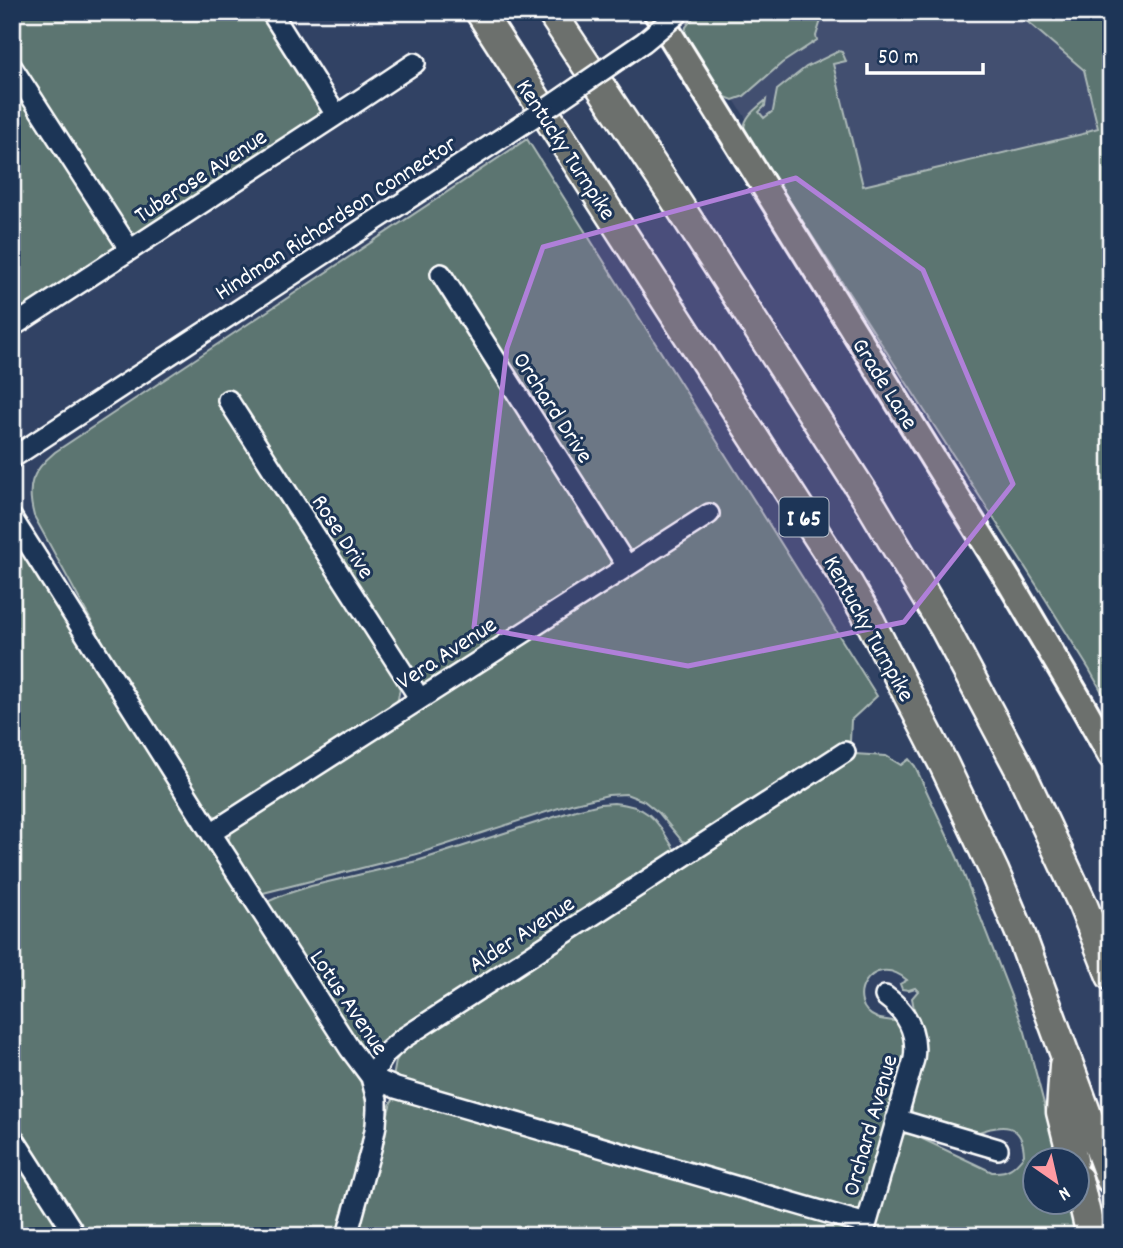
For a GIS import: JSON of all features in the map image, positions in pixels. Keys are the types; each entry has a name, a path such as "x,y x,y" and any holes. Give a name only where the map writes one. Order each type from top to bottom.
{"highway":[{"name":"Kentucky Turnpike","path":"480,12 870,621 944,765 994,871 1021,935 1111,1180"},
{"name":"I 65","path":"551,12 677,201 873,508 944,627 1021,772 1082,903 1111,976"},
{"path":"1064,1055 1061,1112 1070,1146"},
{"path":"1086,1216 1091,1236"}],"main road":[{"name":"Grade Lane","path":"656,12 1009,581 1111,756"}],"street":[{"path":"271,12 336,115"},
{"name":"Hindman Richardson Connector","path":"12,458 563,97 644,42 680,12"},
{"name":"Tuberose Avenue","path":"12,327 415,63"},
{"path":"12,67 130,250"},
{"name":"Orchard Drive","path":"440,274 627,566"},
{"name":"Rose Drive","path":"228,400 419,699"},
{"name":"Vera Avenue","path":"211,833 709,514"},
{"name":"Lotus Avenue","path":"12,518 211,833 350,1049 371,1077 396,1088 757,1191 865,1230"},
{"name":"Alder Avenue","path":"371,1077 386,1054 402,1039 845,752"},
{"name":"Orchard Avenue","path":"865,1230 916,1046 906,1016 886,996"},
{"path":"347,1236 376,1125 377,1100 371,1077"},
{"path":"896,1119 998,1150"},
{"path":"12,1136 76,1236"}],"highlighted area":[{"path":"796,178 923,270 1013,484 904,622 688,666 474,627 507,348 543,247"}],"shaded area":[{"path":"678,12 1111,12 1111,701 1028,559"}],"green space":[{"path":"12,12 266,12 323,109 322,113 147,234 131,237 12,53"},
{"path":"698,12 823,14 817,40 782,63 744,96 733,100 723,96 685,33 686,27"},
{"path":"1016,12 1111,12 1111,708 1041,592 744,130 749,116 766,100 765,106 759,112 764,118 773,111 777,90 806,67 839,51 846,61 833,64 863,186 1087,133 1098,128 1084,70"},
{"path":"12,77 121,249 12,320"},
{"path":"527,139 877,696 851,720 850,742 692,844 682,841 659,813 644,801 626,794 608,795 571,804 417,854 259,894 228,844 231,829 633,552 606,550 611,563 609,567 431,683 415,678 401,682 398,699 392,709 219,817 209,814 132,696 34,516 32,480 40,466 55,452"},
{"path":"12,538 360,1081 368,1118 365,1142 339,1236 85,1236 12,1122"},
{"path":"854,754 886,756 901,765 909,759 915,766 957,857 1025,1032 1055,1146 1023,1146 1020,1136 1009,1128 994,1128 976,1133 915,1116 911,1103 925,1047 912,998 918,991 915,988 902,989 900,984 907,980 894,972 882,971 872,975 865,982 862,992 862,1002 867,1011 881,1019 894,1021 896,1018 902,1024 908,1045 869,1185 858,1213 393,1078 396,1061 405,1046 687,857"},
{"path":"614,803 637,808 652,817 676,852 373,1048 361,1047 266,905 283,895 311,886 417,861 576,810"},
{"path":"396,1096 859,1230 858,1236 356,1236 391,1102"},
{"path":"910,1133 992,1172 1011,1168 1021,1158 1021,1216 1073,1216 1078,1236 872,1236 899,1142 904,1134"},
{"path":"12,1147 68,1236 12,1236"}]}
